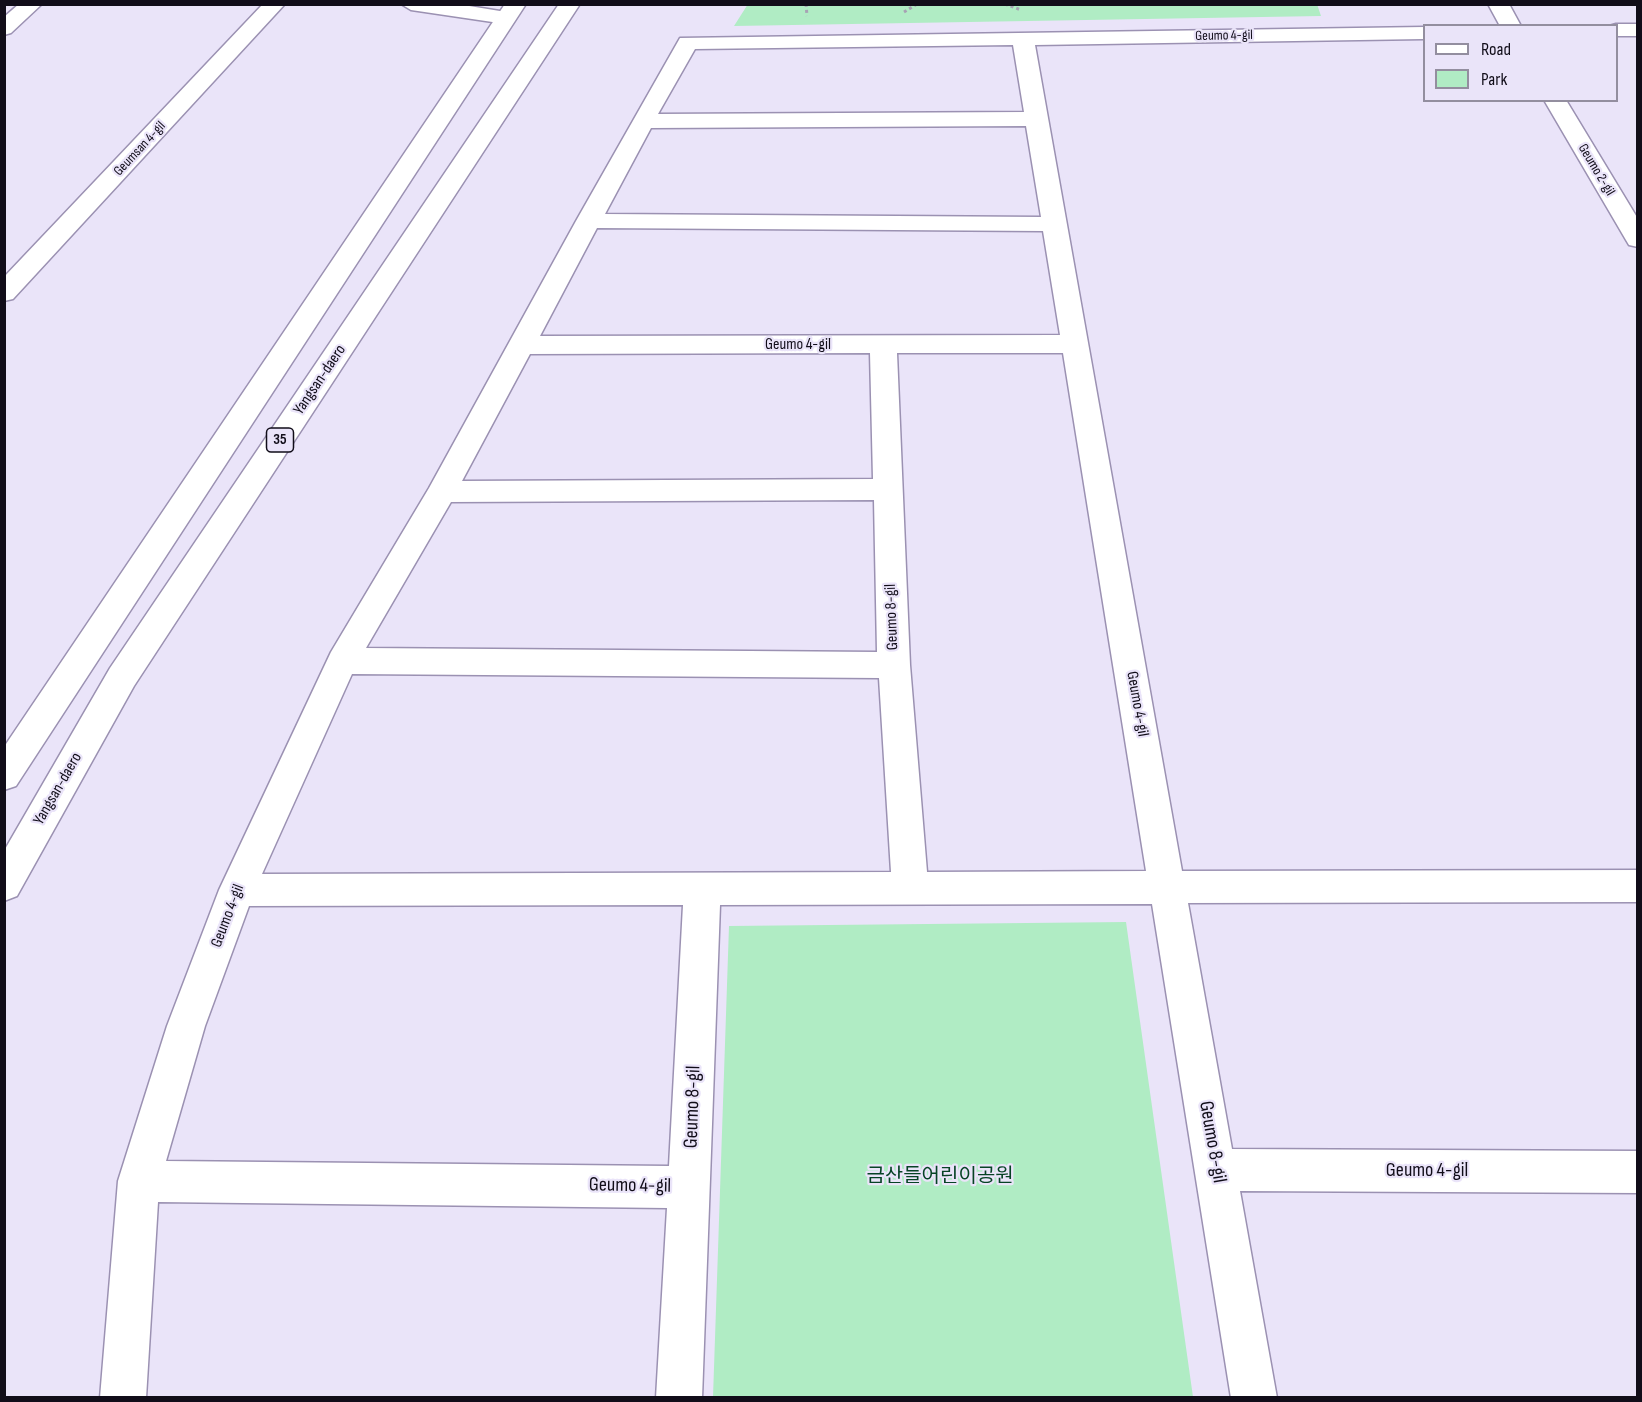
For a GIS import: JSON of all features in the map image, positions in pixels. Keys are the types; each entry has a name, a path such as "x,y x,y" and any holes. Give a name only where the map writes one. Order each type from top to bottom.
{"street":[{"path":"4,29 32,4"},
{"name":"Geumsan 4-gil","path":"10,281 275,4"},
{"path":"4,776 511,11 411,4"},
{"name":"Yangsan-daero","path":"4,885 14,850 122,677 570,4"},
{"path":"1498,4 1510,24"},
{"path":"1618,30 1638,30"},
{"name":"Geumo 4-gil","path":"123,1398 140,1181 186,1026 237,890 342,661 442,492 588,221 688,43 1423,33"},
{"name":"Geumo 4-gil","path":"1023,39 1168,888"},
{"name":"Geumo 2-gil","path":"1556,102 1638,240"},
{"path":"643,121 1036,119"},
{"path":"588,221 1054,224"},
{"name":"Geumo 8-gil","path":"883,344 894,665 910,889"},
{"name":"Geumo 4-gil","path":"521,345 1075,344"},
{"path":"442,492 889,489"},
{"path":"342,661 894,665"},
{"path":"237,890 1638,886"},
{"name":"Geumo 8-gil","path":"1168,888 1254,1398"},
{"name":"Geumo 8-gil","path":"679,1398 702,889"},
{"name":"Geumo 4-gil","path":"1216,1170 1638,1172"},
{"name":"Geumo 4-gil","path":"140,1181 689,1187"}],"green space":[{"path":"748,4 1317,4 1321,16 734,26"},
{"name":"금산들어린이공원","path":"1126,922 1193,1397 713,1397 729,926"}]}
